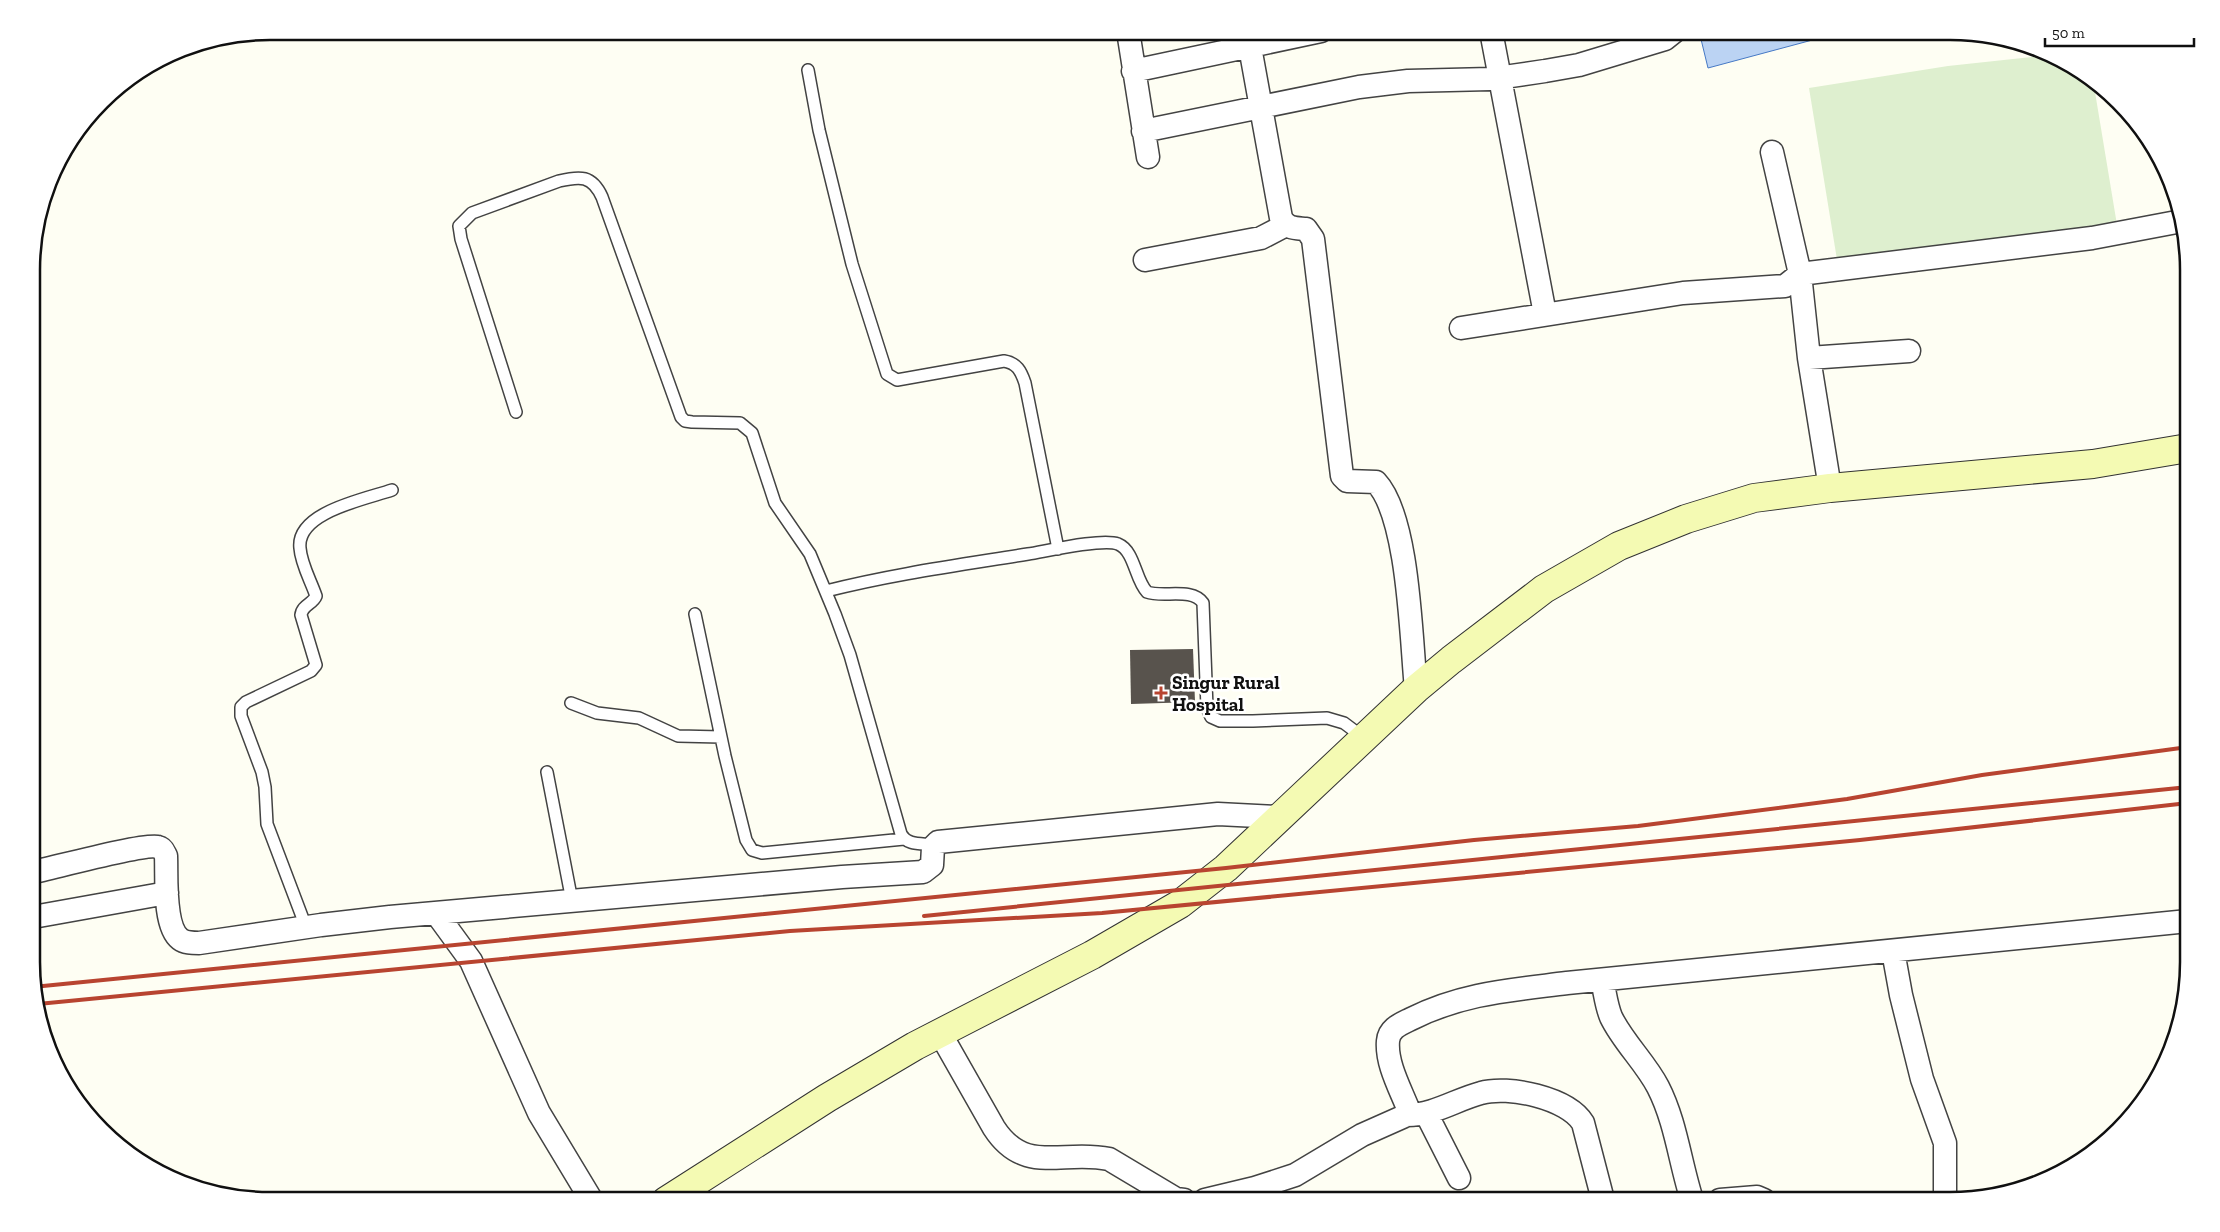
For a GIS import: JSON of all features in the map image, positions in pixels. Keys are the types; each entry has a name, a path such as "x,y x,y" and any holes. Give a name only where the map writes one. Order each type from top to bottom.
{"main road":[{"path":"681,1192 858,1079 940,1033 1100,950 1180,904 1226,868 1416,689 1517,608 1568,574 1619,546 1686,519 1733,503 1830,488 2074,466 2180,449"}],"street":[{"path":"1129,40 1148,157"},
{"path":"1133,71 1250,46 1269,40"},
{"path":"1493,40 1545,314"},
{"path":"1143,131 1383,83 1500,78 1579,65 1662,40"},
{"path":"1250,46 1281,218 1286,225"},
{"path":"1772,152 1800,274 1809,358 1830,488"},
{"path":"1462,328 1683,293 1784,286 1800,274 2092,238 2175,222"},
{"path":"1145,260 1261,238 1286,225 1306,229 1313,239 1342,476 1347,481 1376,482 1391,508 1399,532 1404,558 1416,689"},
{"path":"1809,358 1909,351"},
{"path":"40,870 140,849 158,847 163,850 166,856 168,908 176,935 180,939 191,943 306,927 436,913 823,878 923,872 932,865 934,845 938,842 1163,818 1218,814 1278,817"},
{"path":"40,916 167,893"},
{"path":"436,913 471,962 539,1113 587,1192"},
{"path":"1459,1178 1417,1114 1409,1111 1389,1053 1388,1042 1393,1029 1442,1004 1478,994 1602,980 2180,922"},
{"path":"1893,952 1901,995 1922,1079 1945,1143 1945,1192"},
{"path":"1602,980 1607,1004 1613,1020 1651,1075 1663,1098 1690,1192"},
{"path":"940,1033 997,1134 1016,1152 1037,1158 1097,1157 1109,1159 1164,1192"},
{"path":"1239,1192 1295,1175 1362,1136 1417,1114 1482,1092 1492,1091 1515,1092 1544,1098 1563,1104 1578,1114 1583,1123 1601,1192"}],"lane":[{"path":"808,70 819,130 852,264 887,374 897,380 1004,361 1016,365 1025,383 1058,549"},
{"path":"516,412 461,239 460,226 462,221 472,213 559,181 571,178 588,179 594,183 602,197 681,417 685,421 692,422 740,423 752,433 775,503 810,554 850,654 904,839"},
{"path":"306,927 267,824 265,787 262,772 241,716 240,707 246,702 311,671 316,665 302,615 304,608 316,596 300,548 302,533 307,526 333,510 392,490"},
{"path":"826,591 892,575 1093,544 1117,544 1126,551 1139,582 1147,592 1193,595 1200,599 1204,608 1207,708 1208,713 1215,720 1253,721 1327,718 1344,723 1364,738"},
{"path":"695,614 721,737 746,840 752,850 762,853 904,839 934,845"},
{"path":"571,703 597,713 639,718 678,736 721,737"},
{"path":"547,772 572,901"}],"green space":[{"path":"2035,57 2065,71 2095,92 2118,231 1840,278 1809,88 1948,66"}],"water":[{"path":"1701,40 1812,40 1708,68"}],"building":[{"path":"1193,649 1195,702 1131,704 1130,650"}],"railway":[{"path":"41,986 1226,868 1474,840 1638,826 1847,799 1982,775 2180,748"},
{"path":"924,916 2180,788"},
{"path":"44,1003 790,931 1102,913 1860,840 2180,804"}],"place":[{"name":"Singur Rural Hospital","path":"1161,693"}]}
